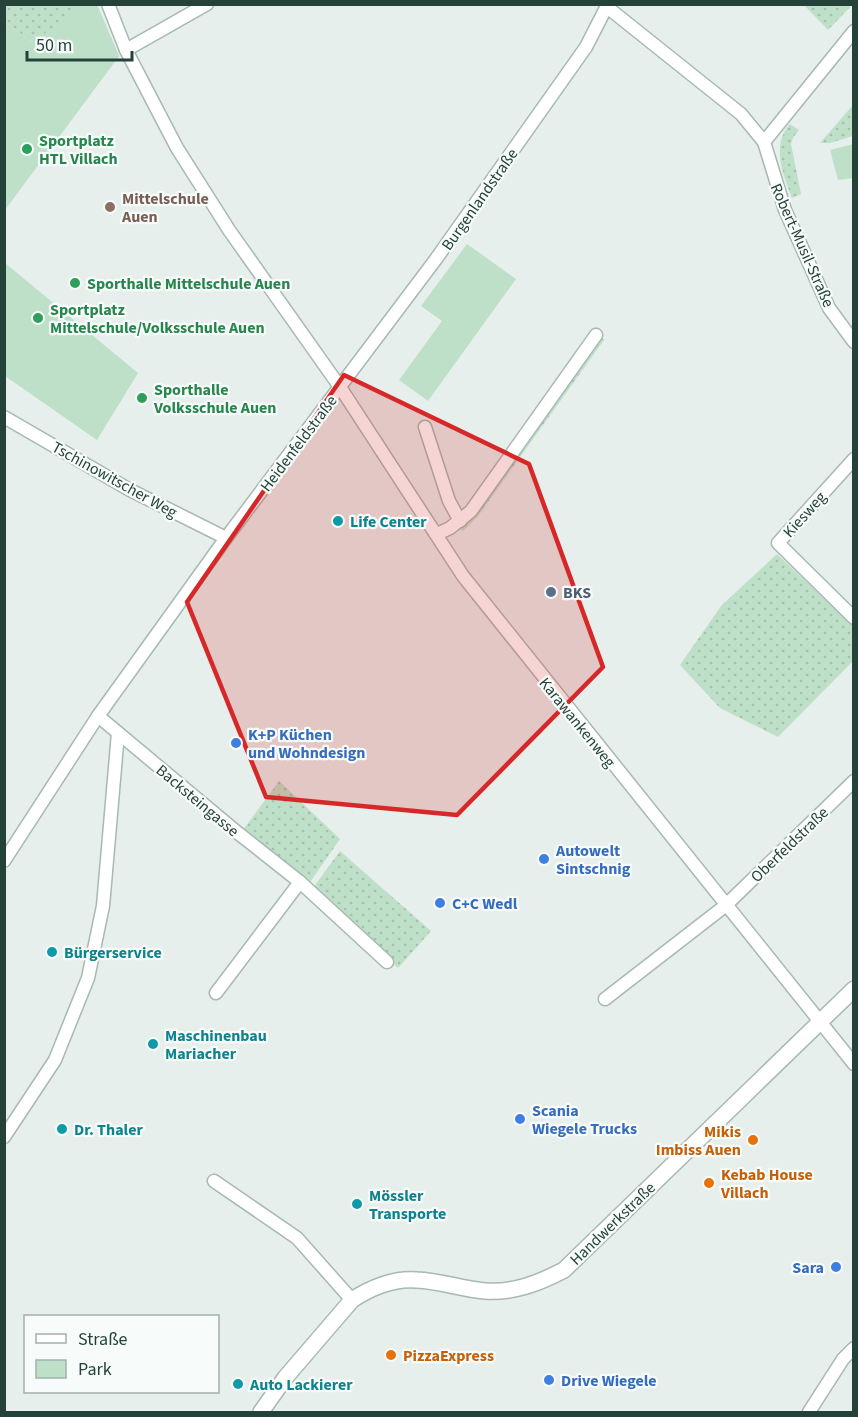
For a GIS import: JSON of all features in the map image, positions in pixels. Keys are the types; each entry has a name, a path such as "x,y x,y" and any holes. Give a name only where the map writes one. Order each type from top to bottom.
{"street":[{"name":"Heidenfeldstraße","path":"4,861 98,717 226,538 340,387 228,230 177,148 126,50 108,4"},
{"path":"126,50 207,4"},
{"name":"Robert-Musil-Straße","path":"607,6 741,114 764,142 785,210 830,308 854,342"},
{"name":"Burgenlandstraße","path":"340,387 526,134 586,47 607,6"},
{"path":"764,142 854,31"},
{"path":"437,534 471,511 596,335"},
{"name":"Karawankenweg","path":"340,387 474,592 854,1064"},
{"name":"Tschinowitscher Weg","path":"4,417 130,490 226,538"},
{"path":"425,427 449,501 460,520"},
{"name":"Kiesweg","path":"854,459 778,543 854,618"},
{"name":"Backsteingasse","path":"98,717 300,882 387,962"},
{"path":"4,1137 55,1060 88,978 103,906 118,733"},
{"name":"Oberfeldstraße","path":"725,906 854,781"},
{"path":"216,993 300,882"},
{"path":"605,999 725,906"},
{"name":"Handwerkstraße","path":"261,1413 285,1378 352,1300 378,1286 416,1279 485,1291 516,1290 543,1281 564,1270 854,989"},
{"path":"214,1181 297,1238 352,1300"},
{"path":"809,1413 843,1359 854,1348"}],"highlighted area":[{"path":"344,375 529,464 603,667 457,815 266,797 187,602"}],"green space":[{"path":"5,5 97,5 119,56 95,88 5,22"},
{"name":"Sportplatz HTL Villach","path":"76,5 97,5 119,56 5,210 5,22 32,42 36,37 59,27"},
{"path":"804,5 852,5 828,30"},
{"path":"853,105 853,136 830,143 820,143"},
{"path":"790,124 799,130 791,144 801,194 792,198 780,160 781,141"},
{"path":"853,144 853,178 838,180 830,150"},
{"path":"467,244 516,279 428,401 399,380 442,321 421,306"},
{"name":"Sportplatz Mittelschule/Volksschule Auen","path":"5,263 138,373 97,440 5,376"},
{"path":"602,338 604,340 478,516 463,531 460,529 475,514"},
{"path":"777,554 854,627 853,661 778,737 720,708 680,665 721,606"},
{"path":"279,781 340,839 308,885 243,830"},
{"path":"340,851 431,931 398,968 313,888"}],"place":[{"name":"Sportplatz HTL Villach","path":"27,149"},
{"name":"Mittelschule Auen","path":"110,207"},
{"name":"Sporthalle Mittelschule Auen","path":"75,283"},
{"name":"Sportplatz Mittelschule/Volksschule Auen","path":"38,318"},
{"name":"Sporthalle Volksschule Auen","path":"142,398"},
{"name":"Life Center","path":"338,521"},
{"name":"BKS","path":"551,592"},
{"name":"K+P Küchen und Wohndesign","path":"236,743"},
{"name":"Autowelt Sintschnig","path":"544,859"},
{"name":"C+C Wedl","path":"440,903"},
{"name":"Bürgerservice","path":"52,952"},
{"name":"Maschinenbau Mariacher","path":"153,1044"},
{"name":"Scania Wiegele Trucks","path":"520,1119"},
{"name":"Dr. Thaler","path":"62,1129"},
{"name":"Mikis Imbiss Auen","path":"753,1140"},
{"name":"Kebab House Villach","path":"709,1183"},
{"name":"Mössler Transporte","path":"357,1204"},
{"name":"Sara","path":"836,1267"},
{"name":"PizzaExpress","path":"391,1355"},
{"name":"Drive Wiegele","path":"549,1380"},
{"name":"Auto Lackierer","path":"238,1384"}]}
